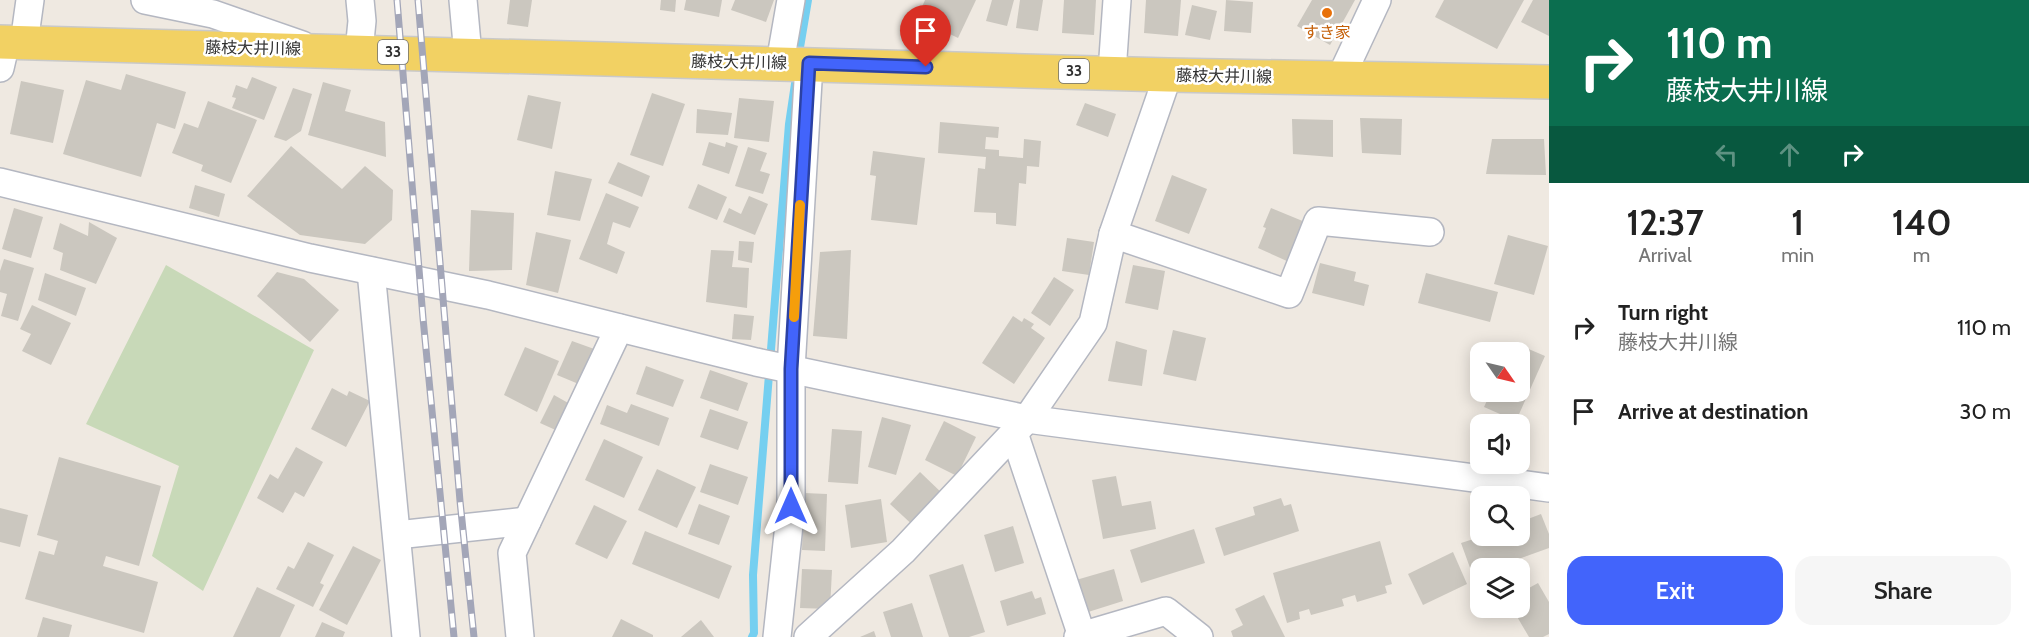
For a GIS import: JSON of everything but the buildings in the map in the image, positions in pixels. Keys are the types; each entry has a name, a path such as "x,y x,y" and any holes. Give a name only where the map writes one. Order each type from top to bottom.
{"main road":[{"name":"藤枝大井川線","path":"8,49 318,50 1168,75 1549,82"}],"street":[{"path":"8,49 30,0"},
{"path":"145,0 213,14 318,50"},
{"path":"359,51 362,21 360,0"},
{"path":"464,0 468,55"},
{"path":"777,637 791,506 794,63 791,0"},
{"path":"1112,72 1117,0"},
{"path":"1340,79 1377,0"},
{"path":"808,637 903,552 1020,426 1093,323 1113,234 1168,75"},
{"path":"0,182 310,258 488,295 1020,426 1549,488"},
{"path":"1113,234 1289,294 1318,221 1430,232"},
{"path":"371,270 406,637"},
{"path":"520,637 512,553 619,328"},
{"path":"1020,426 1080,636 1166,611 1199,637"},
{"path":"397,535 527,522"}],"green space":[{"path":"166,265 314,350 203,591 152,556 179,466 86,424"}],"waterway":[{"path":"798,59 808,0"},
{"path":"752,637 754,633 753,575 789,124 796,77"}],"railway":[{"path":"397,0 423,318 454,637"},
{"path":"418,0 460,501 474,637"}],"slow traffic":[{"path":"794,317 800,205"}],"place":[{"name":"すき家","path":"1327,13"}],"route":[{"path":"791,506 791,369 809,63 926,67"}]}
